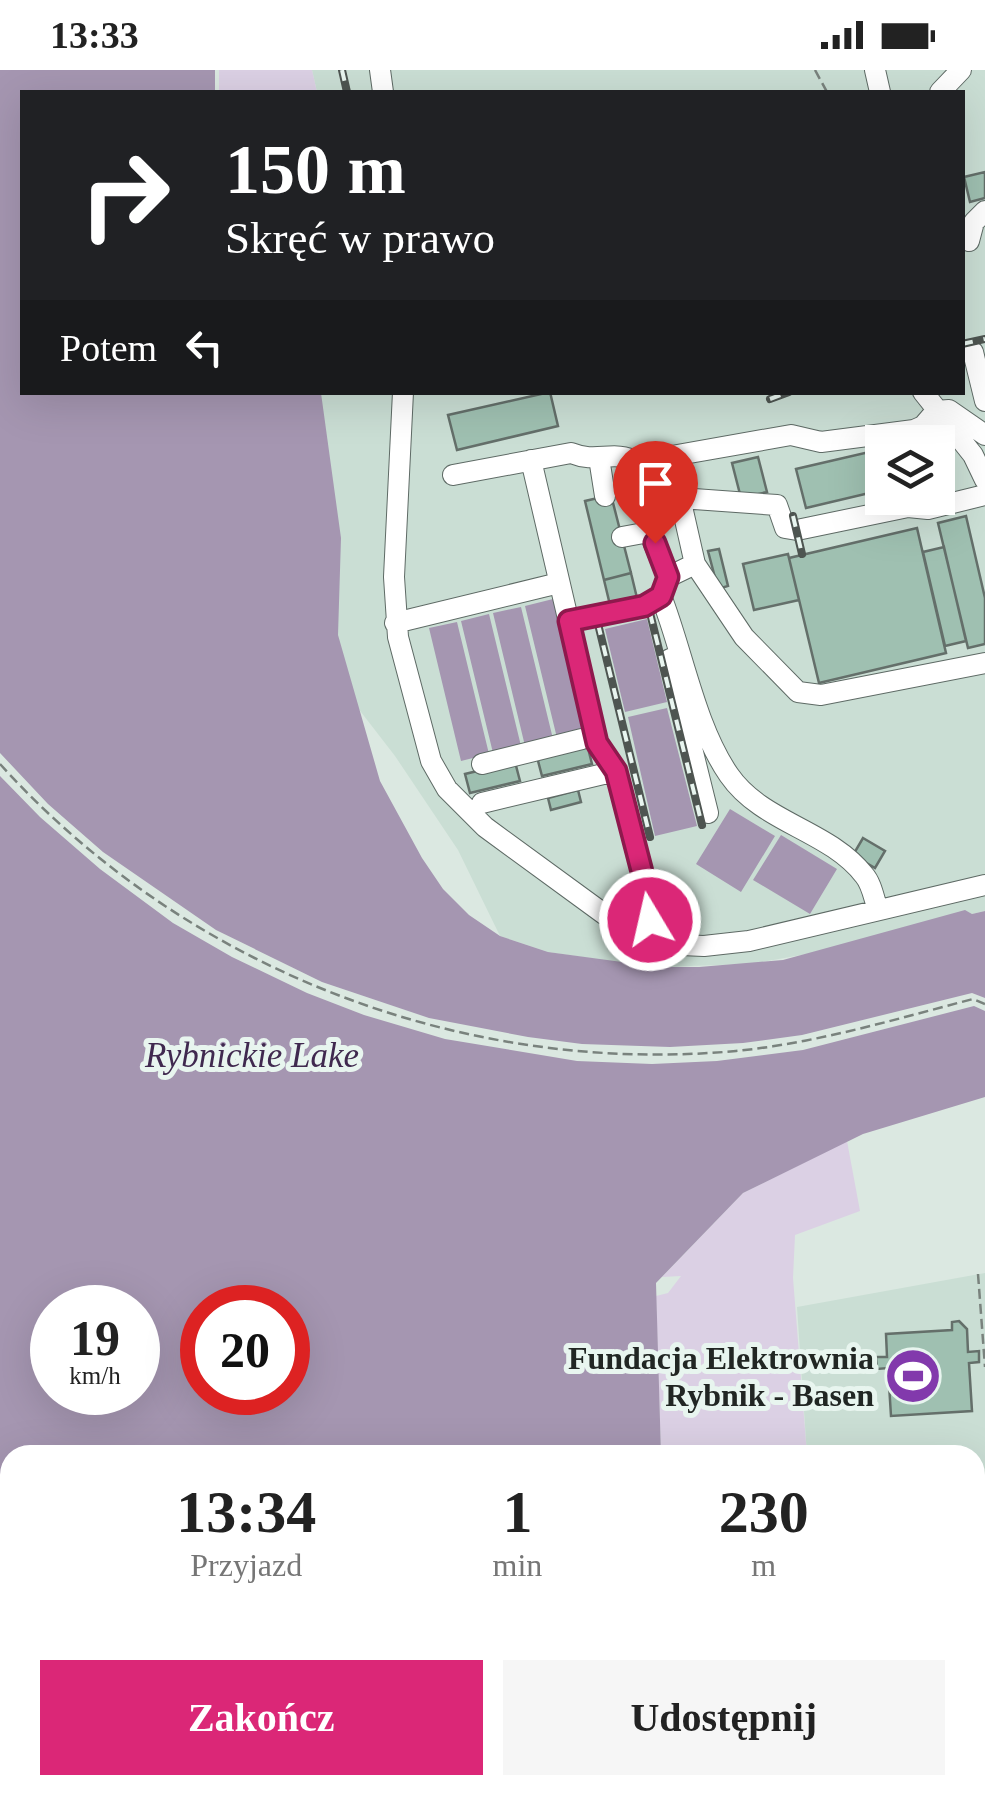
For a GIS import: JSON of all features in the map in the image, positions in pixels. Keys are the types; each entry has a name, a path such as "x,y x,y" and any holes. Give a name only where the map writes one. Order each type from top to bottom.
{"lane":[{"path":"942,90 962,70"},
{"path":"972,242 974,222 985,211"},
{"path":"973,352 985,401"},
{"path":"403,395 394,577 396,623 424,742 447,789 470,814 604,914 646,936 682,945 716,946 985,885"},
{"path":"925,395 982,467"},
{"path":"454,475 572,453 587,460 623,455 638,462 791,435 821,442 914,430 936,411 949,410 985,435"},
{"path":"599,458 605,496"},
{"path":"671,458 695,564 744,637 798,692 821,695 985,663"},
{"path":"530,460 597,743 616,771 650,903 646,936"},
{"path":"680,498 777,505 786,528 796,530 908,507 928,508 985,494"},
{"path":"622,537 649,532 708,813"},
{"path":"569,621 644,606 695,564"},
{"path":"396,623 560,584"},
{"path":"661,590 705,728 728,775 750,800 847,858 868,878 878,910"},
{"path":"482,764 582,739"},
{"path":"526,753 534,790"},
{"path":"482,803 616,771"}],"path":[{"path":"0,764 92,853 204,931 304,982 435,1027 583,1052 696,1054 811,1040 974,999 985,1004"},
{"path":"978,1274 985,1367"},
{"path":"972,1345 983,1344"}],"shaded area":[{"path":"219,70 312,70 317,90 219,90"},
{"path":"312,70 985,70 985,911 966,911 818,952 751,964 659,967 548,952 500,936 458,850 395,756 320,659 297,395 965,395 965,90 317,90"},
{"path":"847,1141 860,1211 795,1235 793,1278 806,1445 661,1445 656,1296 668,1293 681,1276 662,1277 743,1193"},
{"path":"985,1273 985,1445 806,1445 797,1307"}],"water":[{"name":"Rybnickie Lake","path":"0,70 215,70 215,90 20,90 20,395 321,395 341,538 338,635 380,781 422,858 443,889 469,915 500,936 548,952 659,967 699,967 783,960 965,910 972,914 985,911 985,1097 863,1134 743,1193 656,1283 661,1445 0,1445"},
{"path":"553,599 585,731 557,738 525,606"},
{"path":"521,607 553,739 525,746 493,613"},
{"path":"489,614 521,746 493,753 461,621"},
{"path":"647,619 667,702 625,712 605,629"},
{"path":"457,622 489,754 461,761 429,628"},
{"path":"667,708 697,826 655,836 628,717"},
{"path":"730,809 775,836 741,892 696,864"},
{"path":"781,835 837,869 810,914 753,880"}],"pier":[{"path":"0,753 48,804 103,852 216,930 322,982 429,1018 582,1044 670,1047 802,1035 972,993 985,998 985,1011 974,1006 803,1050 717,1061 577,1061 445,1039 307,993 173,923 100,869 40,817 0,776"}],"building":[{"path":"985,172 985,198 970,202 965,177"},
{"path":"551,395 558,426 457,450 448,415"},
{"path":"865,453 865,494 806,508 796,469"},
{"path":"758,457 767,492 741,498 732,463"},
{"path":"611,495 631,573 604,580 585,501"},
{"path":"966,516 985,598 985,644 968,648 938,523"},
{"path":"917,528 946,653 819,683 789,558"},
{"path":"944,547 966,641 945,646 923,552"},
{"path":"719,549 728,586 718,589 708,551"},
{"path":"788,554 799,600 754,610 743,564"},
{"path":"631,573 637,598 610,605 604,580"},
{"path":"587,744 592,764 542,776 537,757"},
{"path":"515,762 520,781 470,793 465,774"},
{"path":"578,790 581,802 551,810 548,798"},
{"path":"863,838 885,851 875,868 853,855"},
{"path":"959,1321 967,1329 968,1352 979,1351 979,1362 969,1363 972,1411 891,1416 888,1368 877,1369 876,1357 887,1357 886,1334 952,1330 952,1322"}],"railway":[{"path":"342,70 347,90"},
{"path":"965,343 985,339"},
{"path":"770,399 781,395"},
{"path":"793,516 802,554"},
{"path":"650,613 702,825"},
{"path":"598,624 650,837"}],"place":[{"name":"Fundacja Elektrownia Rybnik - Basen","path":"913,1376"}],"route":[{"path":"650,920 650,903 616,771 597,743 569,621 644,606 661,596 668,577 655,543"}]}
